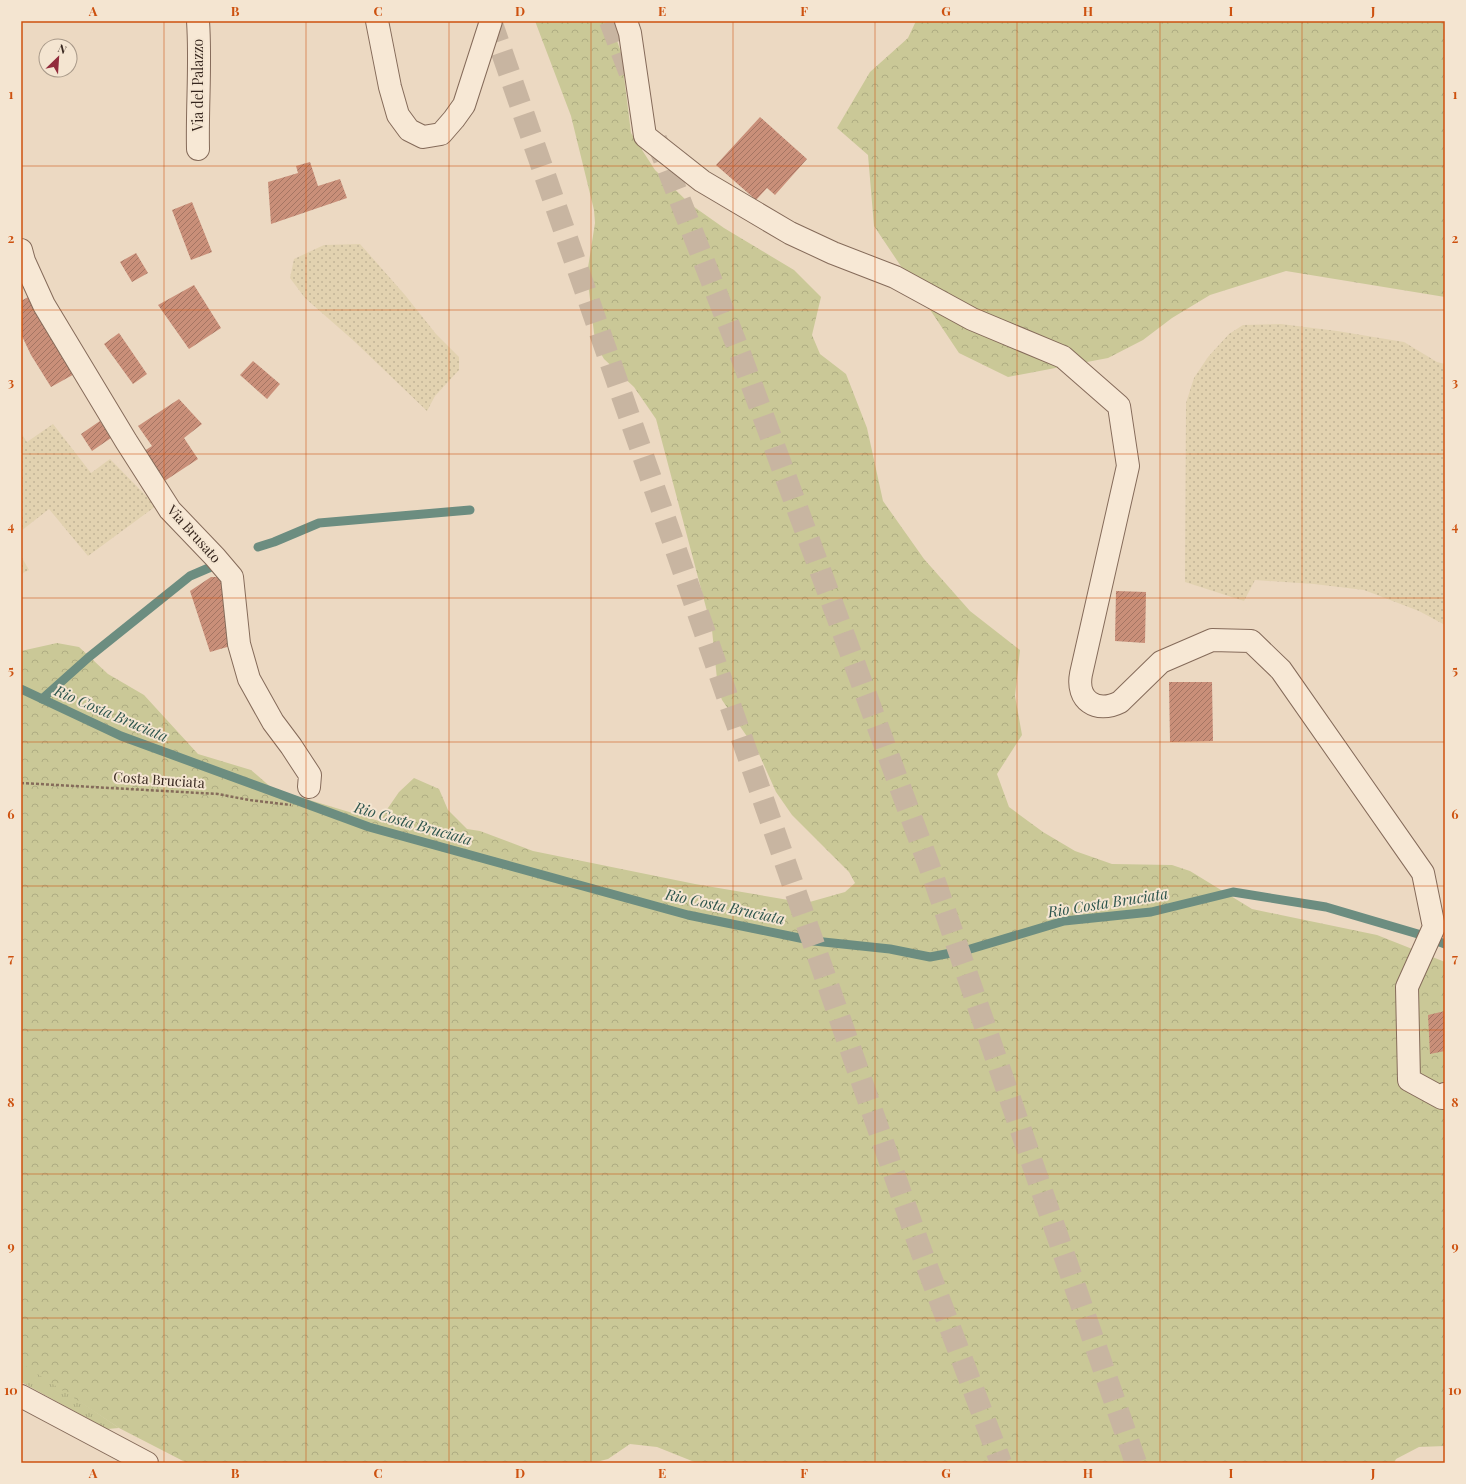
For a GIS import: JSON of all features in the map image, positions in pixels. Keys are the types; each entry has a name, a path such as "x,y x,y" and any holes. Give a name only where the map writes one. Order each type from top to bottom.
{"street":[{"name":"Via del Palazzo","path":"198,21 198,149"},
{"path":"377,21 390,88 398,115 409,130 423,136 440,134 454,119 464,105 491,21"},
{"path":"626,21 630,33 644,136 702,181 790,233 833,253 895,276 972,318 1064,357 1119,406 1128,466 1080,674 1080,690 1084,697 1090,702 1104,707 1113,706 1120,702 1161,662 1212,640 1251,642 1281,670 1424,873 1434,927 1407,987 1409,1080 1442,1098 1445,1094"},
{"name":"Via Brusato","path":"21,250 44,305 126,441 170,510 216,557 232,577 239,644 249,679 273,722 310,775 309,786"},
{"path":"21,1396 147,1463"}],"path":[{"name":"Costa Bruciata","path":"21,783 124,787 218,794 295,806"}],"shaded area":[{"path":"360,244 405,295 436,334 459,357 459,370 435,396 427,411 354,341 305,298 290,278 294,259 324,245"},
{"path":"1281,324 1404,342 1437,362 1445,364 1445,625 1419,611 1364,590 1314,584 1255,580 1244,601 1185,582 1186,403 1194,378 1208,357 1229,334 1243,325"},
{"path":"53,424 91,473 110,459 156,506 88,556 49,509 21,531 21,433 27,442"},
{"path":"21,556 29,570 21,574"}],"green space":[{"path":"535,21 610,21 621,52 631,133 655,170 690,204 724,228 794,270 821,297 812,335 820,354 846,374 867,428 883,501 924,559 970,611 1020,650 1015,696 1022,735 997,774 1009,807 1043,832 1075,851 1112,864 1172,865 1190,871 1252,909 1377,935 1445,962 1445,1446 1419,1447 1396,1459 1394,1463 697,1463 657,1447 630,1444 608,1459 592,1463 187,1463 119,1428 21,1363 21,651 57,643 79,647 108,674 144,695 198,754 251,770 273,789 379,821 399,792 414,778 439,789 448,810 467,829 480,831 533,851 695,884 806,903 845,892 855,883 849,872 792,815 776,792 759,754 722,700 718,689 712,630 656,419 634,387 604,359 597,347 587,274 595,223 594,210 571,116"},
{"path":"916,21 1445,21 1445,297 1286,271 1210,295 1172,318 1143,340 1108,358 1008,377 959,353 874,226 868,155 837,128 870,72 908,38"},
{"path":"21,1363 28,1366 119,1428 107,1429 21,1382"}],"building":[{"path":"760,117 807,159 775,195 767,188 756,200 716,165"},
{"path":"310,162 318,186 340,179 347,198 271,224 268,182 298,173 296,166"},
{"path":"192,202 212,252 191,260 172,210"},
{"path":"136,253 148,273 132,282 120,262"},
{"path":"194,285 221,328 189,349 158,305"},
{"path":"32,295 78,372 51,387 31,355 21,334 21,301"},
{"path":"119,333 147,374 133,384 104,344"},
{"path":"253,361 280,384 267,399 240,375"},
{"path":"179,399 202,424 184,438 198,459 160,484 138,455 152,446 138,426"},
{"path":"100,421 111,438 92,451 81,434"},
{"path":"211,577 226,577 234,645 210,652 190,591"},
{"path":"1116,591 1146,592 1145,643 1115,641"},
{"path":"1169,682 1212,682 1213,741 1170,742"},
{"path":"1445,1011 1445,1051 1430,1054 1428,1015"}],"waterway":[{"path":"258,547 274,542 319,523 470,510"},
{"path":"42,699 89,657 190,576 211,567"},
{"name":"Rio Costa Bruciata","path":"21,689 121,736 369,827 688,915 814,941 890,949 930,957 967,950 1064,921 1151,912 1233,892 1326,907 1418,934 1445,944"}],"tunnel":[{"path":"491,21 920,1248 1001,1463"},
{"path":"610,21 632,79"},
{"path":"656,139 741,356 934,879 1136,1463"}]}
